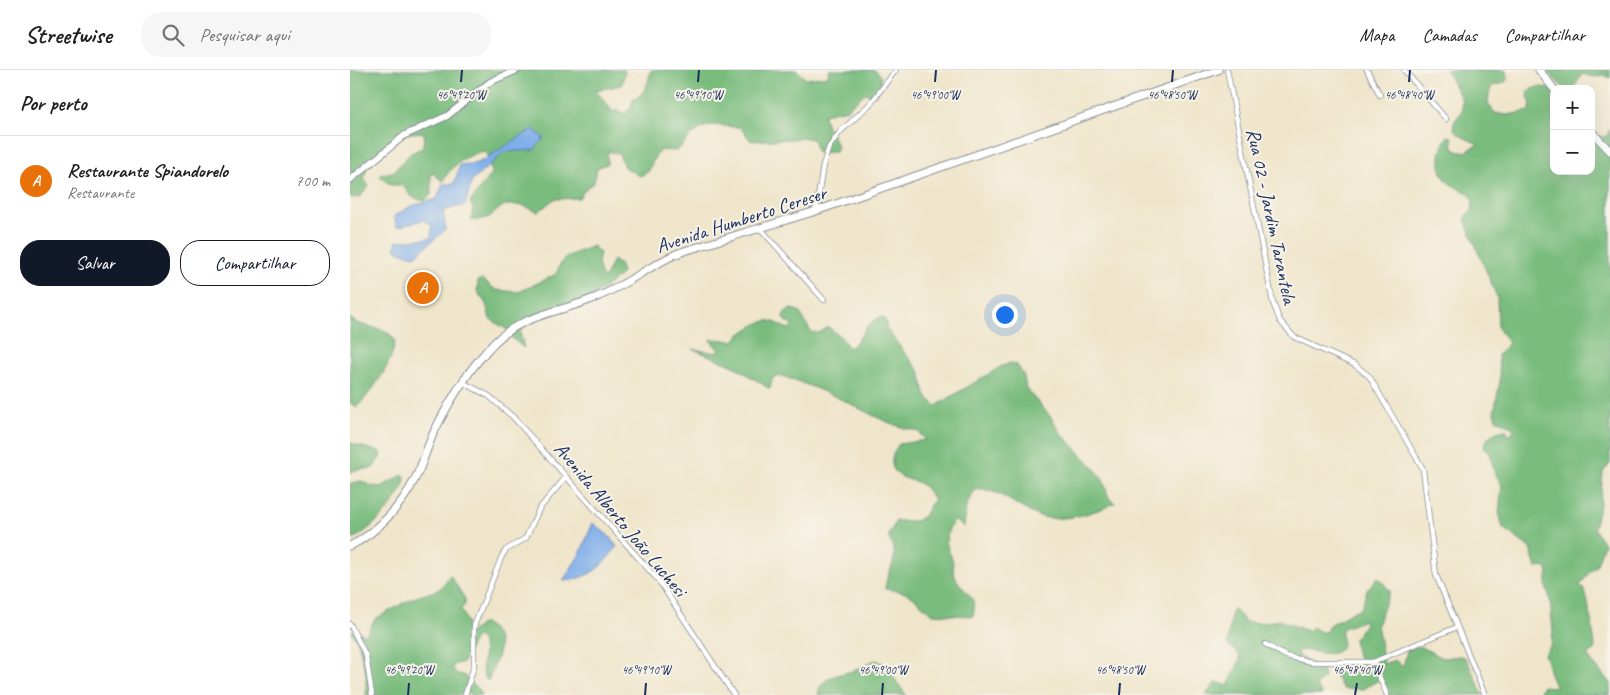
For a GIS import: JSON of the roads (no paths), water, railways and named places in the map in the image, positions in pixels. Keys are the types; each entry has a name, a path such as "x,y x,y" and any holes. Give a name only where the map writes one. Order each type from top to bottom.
{"main road":[{"name":"Avenida Humberto Cereser","path":"350,546 369,535 381,524 410,489 440,419 464,383 494,342 511,328 525,320 596,298 661,260 681,252 816,211 1218,70"},
{"path":"1539,70 1551,85"},
{"path":"1595,135 1610,151"}],"street":[{"path":"350,180 405,136 447,116 490,82 517,70"},
{"path":"816,211 823,165 829,147 840,132 870,104 896,70"},
{"name":"Rua 02 - Jardim Tarantela","path":"1228,70 1273,303 1280,321 1299,340 1355,364 1369,376 1423,468 1436,575 1457,627"},
{"path":"1367,70 1380,95"},
{"path":"1404,70 1446,119"},
{"path":"760,228 824,300"},
{"name":"Avenida Alberto João Luchesi","path":"464,383 489,396 513,417 659,581 734,695"},
{"path":"465,695 474,666 474,626 502,556 506,550 526,538 539,509 566,477"},
{"path":"350,624 366,656 372,695"},
{"path":"1265,644 1286,656 1306,661 1373,662 1457,627 1484,695"},
{"path":"1373,662 1386,695"}],"water":[{"path":"533,129 544,138 534,150 504,152 472,181 465,205 443,211 446,229 415,256 399,252 395,248 397,241 431,238 432,225 423,220 397,227 394,216 411,206 437,199 443,184 454,184 460,165 478,163"},
{"path":"593,523 611,538 617,547 594,571 573,580 563,581 580,554"}],"place":[{"name":"Restaurante Spiandorelo","path":"423,288"}]}
